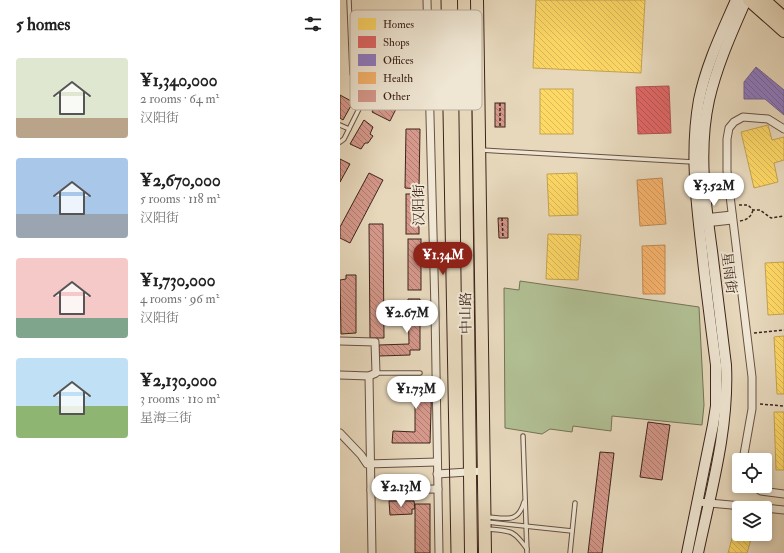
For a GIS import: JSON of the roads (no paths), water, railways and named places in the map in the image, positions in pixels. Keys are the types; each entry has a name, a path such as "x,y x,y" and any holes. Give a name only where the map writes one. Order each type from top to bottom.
{"highway":[{"name":"中山路","path":"464,0 464,10"},
{"name":"中山路","path":"477,0 477,10"},
{"path":"749,0 784,31"},
{"path":"764,0 784,18"},
{"name":"中山路","path":"465,110 472,553"},
{"name":"中山路","path":"478,110 484,553"}],"street":[{"name":"汉阳街","path":"427,0 427,10"},
{"name":"星雨街","path":"687,553 724,427 727,386 726,365 703,221 704,177 699,163 696,122 700,98 716,47 736,0"},
{"name":"星雨街","path":"699,163 709,100 724,51 746,0"},
{"name":"汉阳街","path":"429,110 439,553"},
{"path":"744,453 752,404 752,377 727,171 727,139 729,128 734,122 743,117 768,119 784,129"},
{"path":"703,221 732,216"},
{"path":"340,341 375,342 372,374 372,553"},
{"path":"340,375 372,374"},
{"path":"340,433 361,455 367,464 437,462"},
{"path":"438,474 483,471"},
{"path":"371,490 438,489"},
{"path":"772,492 784,494"},
{"path":"703,502 732,505"},
{"name":"星雨街","path":"698,553 703,502"},
{"path":"772,509 784,510"}],"lane":[{"path":"349,0 350,25"},
{"path":"340,142 344,139 358,110"},
{"path":"340,124 349,129"},
{"path":"479,150 699,163"},
{"path":"372,374 420,373"},
{"path":"523,436 527,551"},
{"path":"484,522 516,516 521,511 525,499"},
{"path":"570,553 575,503"},
{"path":"484,522 526,525 572,531"},
{"path":"484,522 511,531 518,536 527,551"}],"tram line":[{"path":"441,0 441,10"},
{"path":"443,110 451,553"}]}
